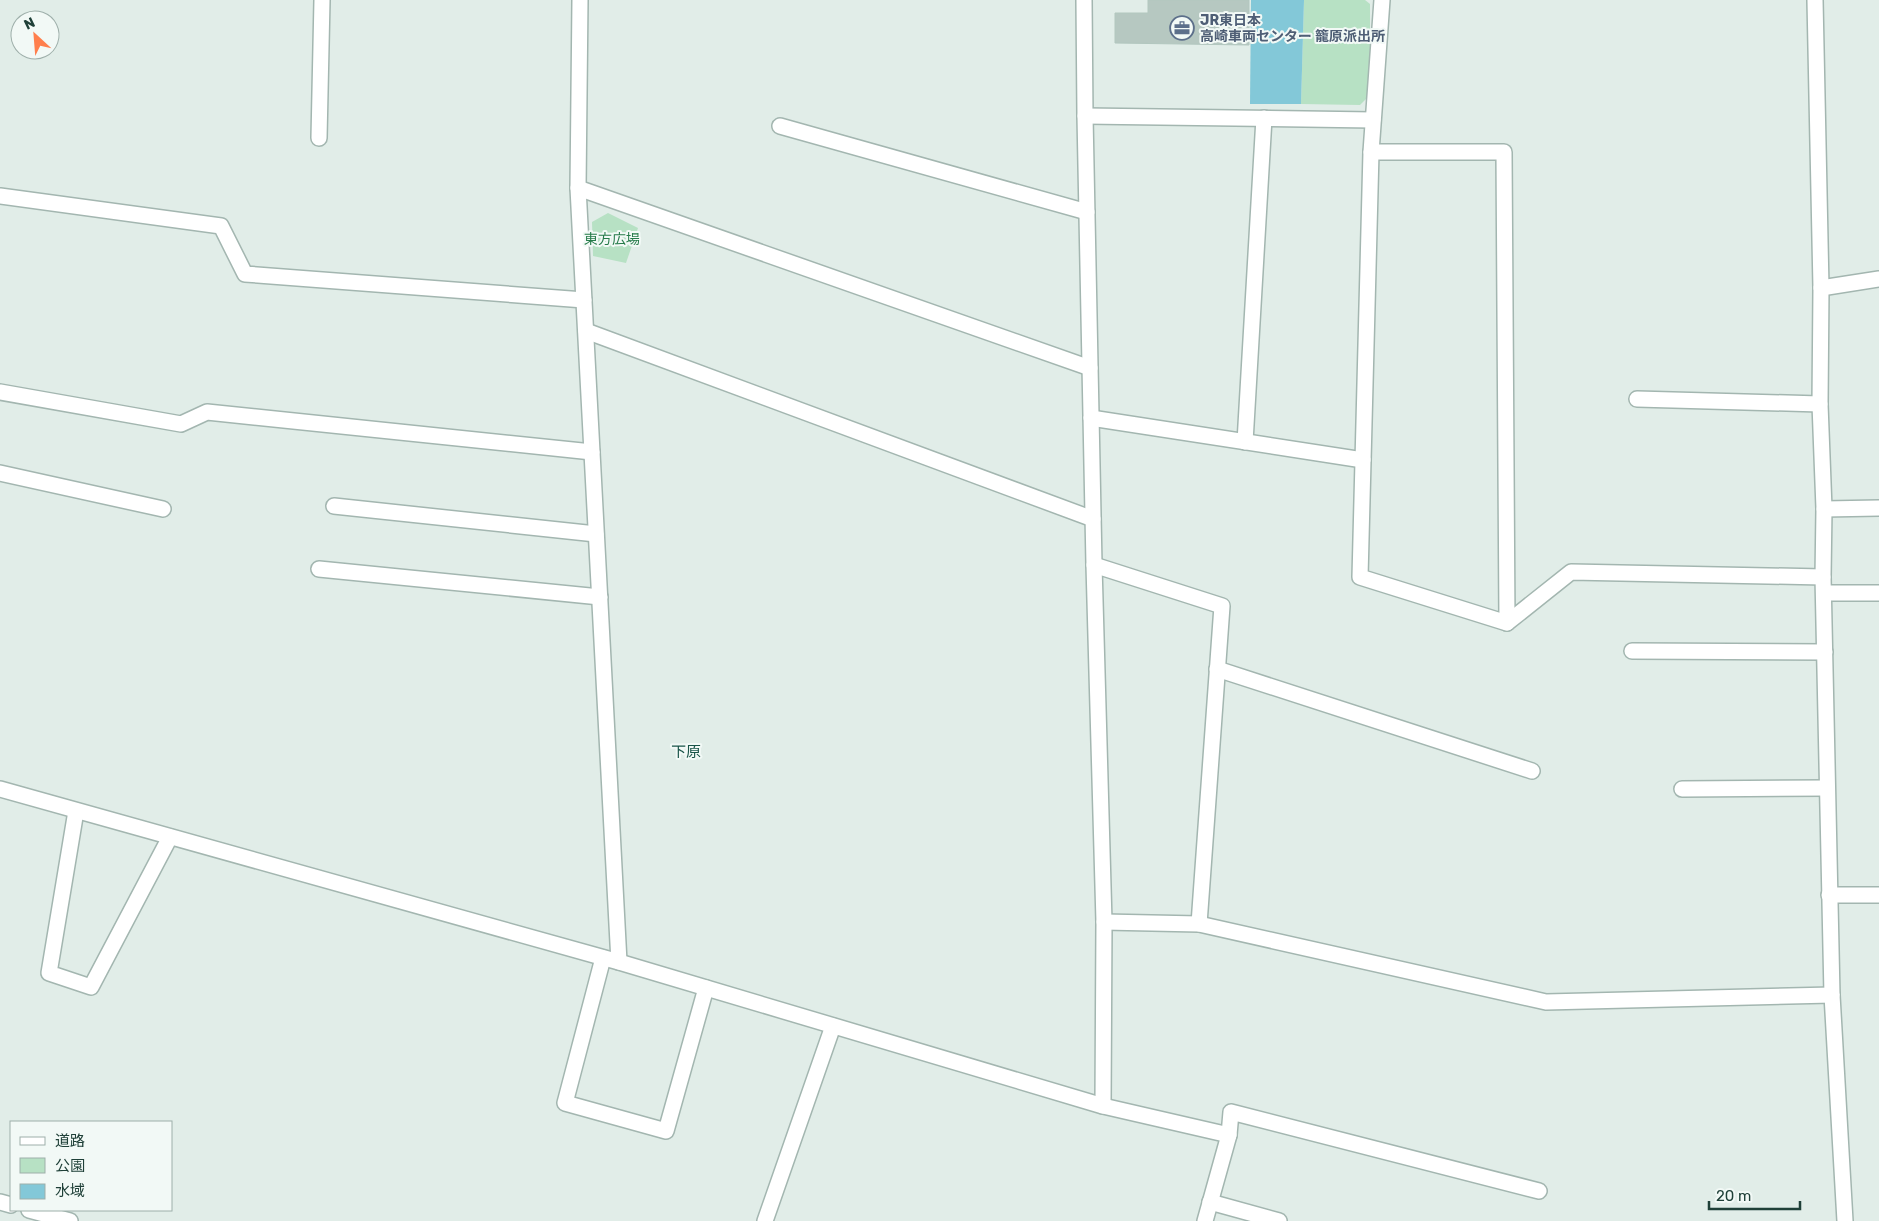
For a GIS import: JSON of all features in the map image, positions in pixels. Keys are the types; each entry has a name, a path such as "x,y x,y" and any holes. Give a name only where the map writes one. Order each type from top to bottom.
{"street":[{"path":"319,138 322,0"},
{"path":"580,0 578,188 619,962"},
{"path":"1084,0 1093,519 1104,922 1103,1106"},
{"path":"1382,0 1371,152 1360,577 1506,623"},
{"path":"1815,0 1829,895 1832,994 1845,1221"},
{"path":"1085,116 1373,120"},
{"path":"1245,442 1264,118"},
{"path":"780,126 1087,212"},
{"path":"1371,152 1504,152 1506,623"},
{"path":"578,188 1090,368"},
{"path":"0,196 221,226 245,274 584,300"},
{"path":"1821,288 1879,279"},
{"path":"586,331 1093,519"},
{"path":"0,392 181,424 207,412 592,452"},
{"path":"1637,399 1820,404"},
{"path":"1091,418 1363,460"},
{"path":"0,473 163,509"},
{"path":"334,506 596,534"},
{"path":"1824,509 1879,508"},
{"path":"1094,565 1222,606 1199,924"},
{"path":"319,569 600,597"},
{"path":"1506,623 1571,572 1823,585 1879,592"},
{"path":"1632,651 1825,652"},
{"path":"1217,670 1532,771"},
{"path":"1682,790 1827,788"},
{"path":"0,789 619,962 1103,1106 1229,1135"},
{"path":"76,811 49,973 92,987 170,837"},
{"path":"1829,895 1879,895"},
{"path":"1104,922 1199,924 1546,1002 1832,994"},
{"path":"603,958 566,1103 666,1131 706,988"},
{"path":"765,1221 833,1026"},
{"path":"1205,1221 1229,1135 1230,1112 1539,1191"},
{"path":"1210,1202 1279,1221"},
{"path":"33,1211 70,1221"}],"green space":[{"path":"1304,0 1365,0 1370,4 1370,95 1360,105 1301,104"},
{"name":"東方広場","path":"608,213 638,228 626,263 593,256 592,222"}],"water":[{"path":"1251,0 1304,0 1301,104 1250,104"}],"building":[{"name":"JR東日本 高崎車両センター 籠原派出所","path":"1148,0 1249,0 1249,45 1115,43 1115,13 1148,13"}],"place":[{"name":"JR東日本 高崎車両センター 籠原派出所","path":"1182,28"}],"district":[{"name":"下原","path":"686,752"}]}
